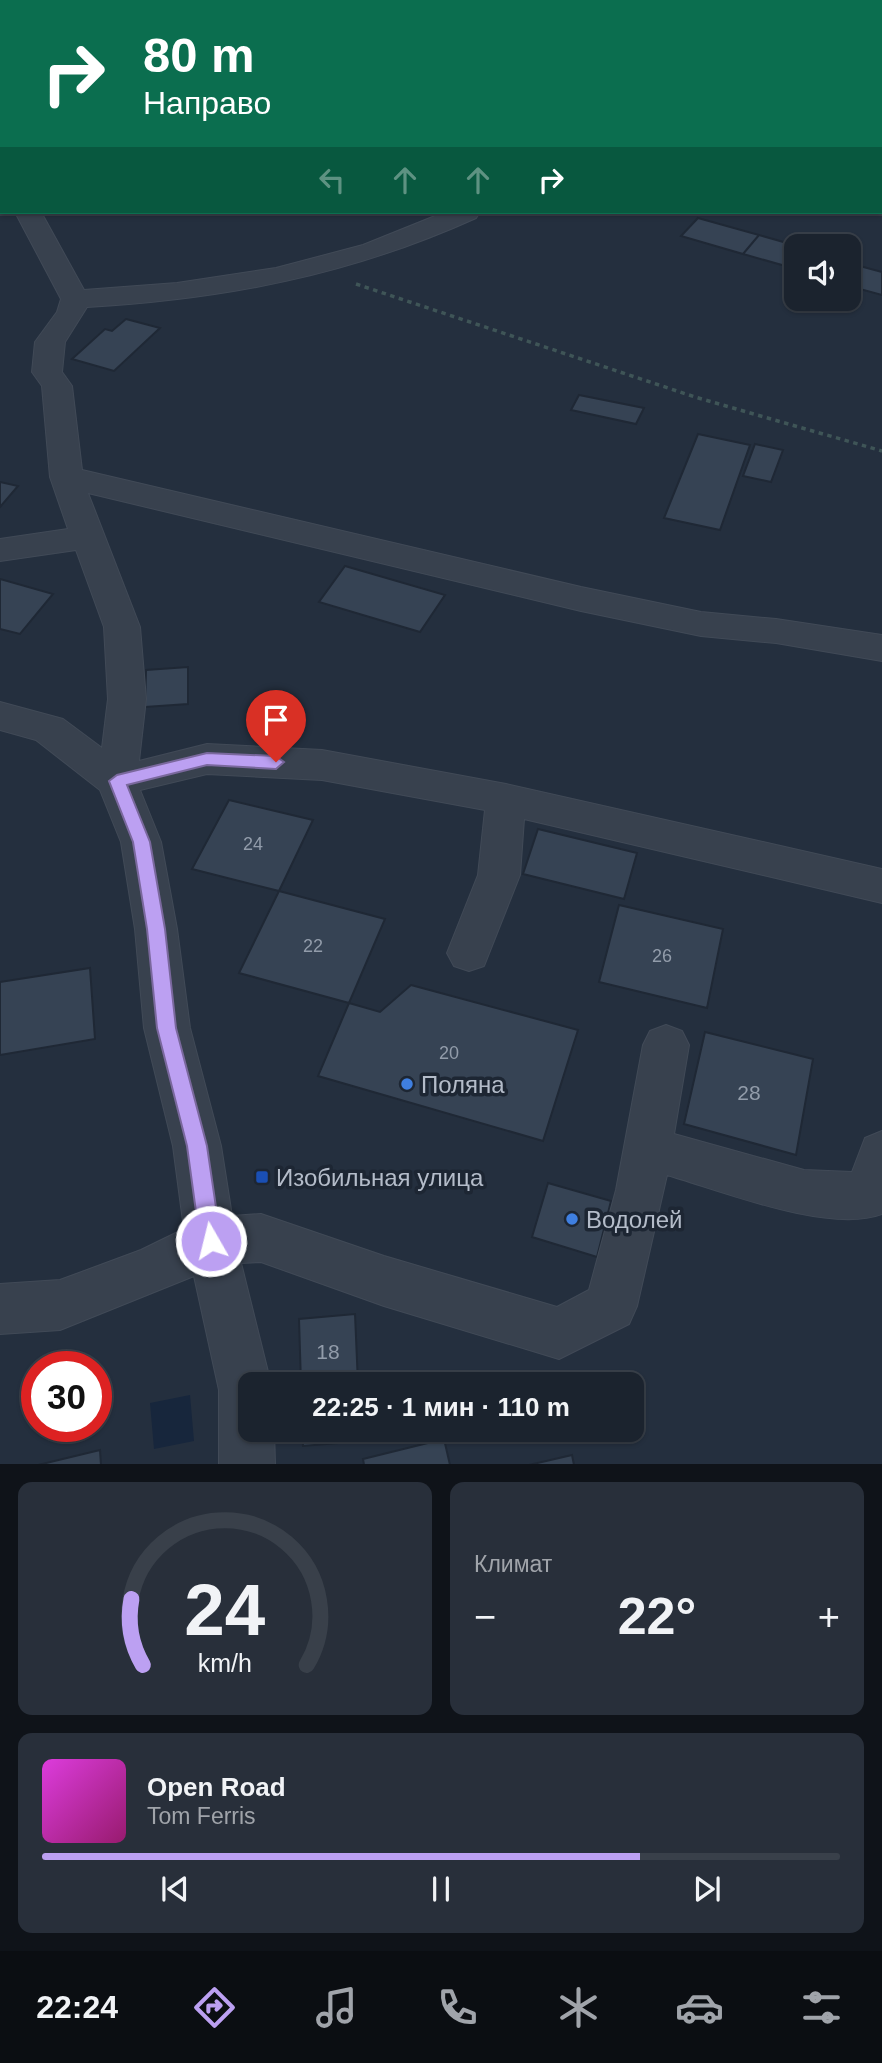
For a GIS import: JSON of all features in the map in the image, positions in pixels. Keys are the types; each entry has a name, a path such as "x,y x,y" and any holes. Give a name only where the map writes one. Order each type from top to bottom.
{"street":[{"path":"29,214 75,299 71,313 50,342 47,372 57,386 66,477 122,627 127,699 117,781 141,842 156,929 167,1028 197,1146 211,1241 246,1390 247,1464"},
{"path":"75,299 179,293 317,268 393,246 463,214"},
{"path":"66,477 581,599 701,624 776,631 882,648"},
{"path":"0,550 87,537"},
{"path":"0,716 49,729 117,781"},
{"path":"117,781 207,759 322,765 506,799 882,886"},
{"path":"468,953 499,875 506,799"},
{"path":"0,1309 60,1305 155,1269 211,1241 261,1238 384,1281 559,1333 611,1306 640,1191 666,1045"},
{"path":"648,1148 804,1193 869,1196 882,1153"}],"path":[{"path":"317,268 348,281 695,397 882,451"}],"water":[{"path":"190,1395 194,1441 154,1449 150,1403"}],"building":[{"path":"698,218 759,235 743,254 681,236"},
{"path":"759,235 784,242 784,266 743,254"},
{"path":"861,266 882,272 882,295 861,289"},
{"path":"126,319 160,328 114,371 72,359 105,329 112,331"},
{"path":"579,395 644,408 636,424 571,410"},
{"path":"698,434 750,445 720,530 664,518"},
{"path":"755,444 783,450 771,482 743,476"},
{"path":"0,482 18,486 0,507"},
{"path":"345,566 445,595 420,632 319,602"},
{"path":"0,579 53,594 20,634 0,629"},
{"path":"188,667 188,704 145,707 146,670"},
{"path":"229,800 313,820 279,891 192,869"},
{"path":"538,829 637,853 624,899 523,874"},
{"path":"279,891 385,919 349,1003 239,973"},
{"path":"619,905 723,929 707,1008 599,982"},
{"path":"90,968 95,1039 0,1055 0,982"},
{"path":"411,985 578,1030 543,1141 318,1076 349,1003 380,1012"},
{"path":"705,1032 813,1059 796,1155 684,1124"},
{"name":"Водолей","path":"548,1183 611,1201 597,1257 532,1237"},
{"path":"355,1314 357,1372 301,1372 299,1319"},
{"path":"303,1442 349,1442 303,1446"},
{"path":"432,1442 445,1442 450,1464 364,1464 363,1459"},
{"path":"100,1450 101,1464 42,1464"},
{"path":"572,1455 574,1464 533,1464"}],"place":[{"name":"Поляна","path":"407,1084"},
{"name":"Изобильная улица","path":"262,1177"},
{"name":"Водолей","path":"572,1219"}],"route":[{"path":"211,1241 197,1146 167,1028 156,929 141,842 117,781 207,759 276,762"}]}
